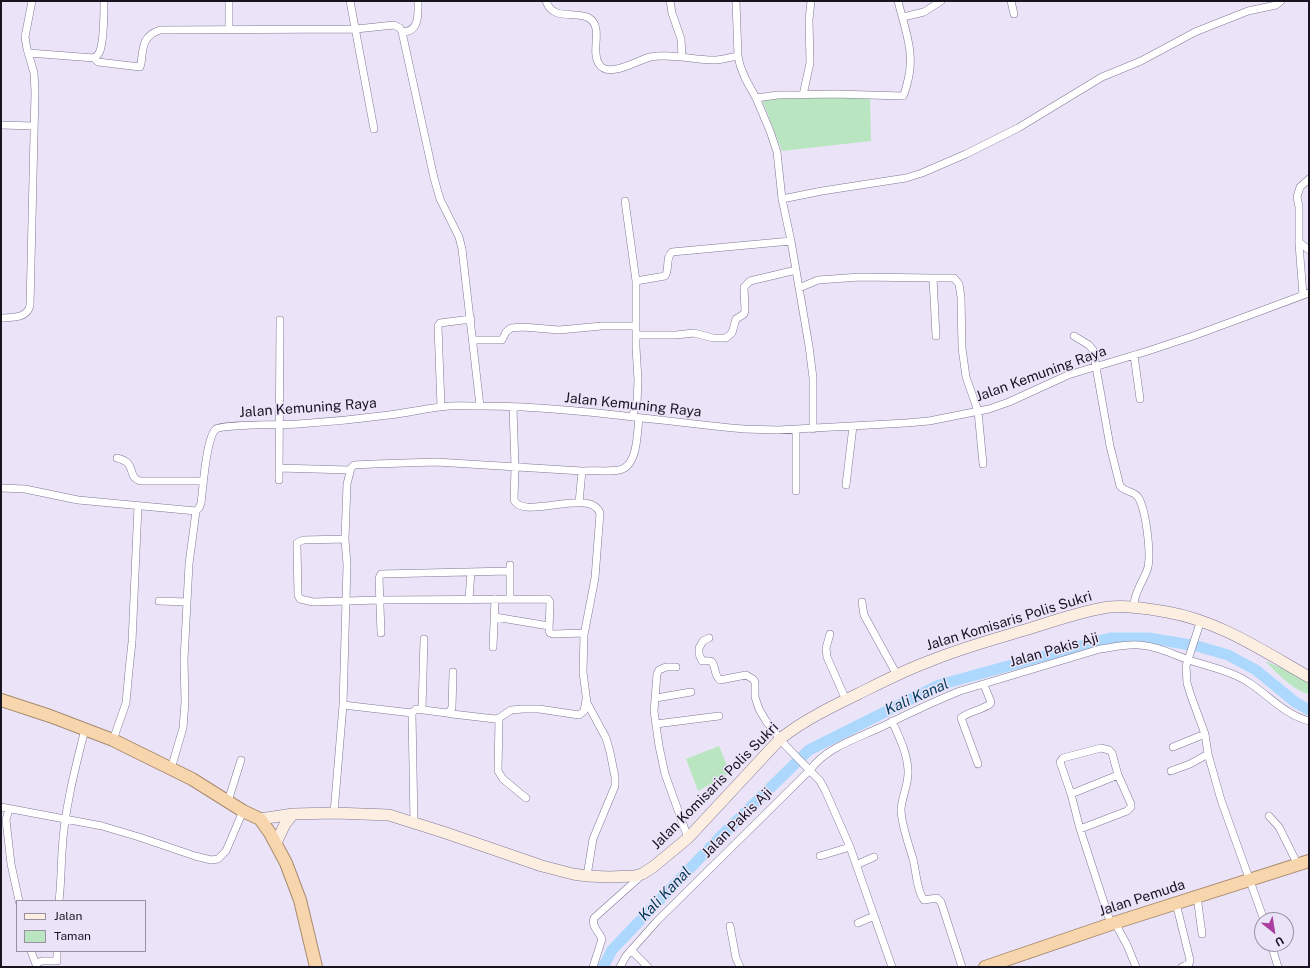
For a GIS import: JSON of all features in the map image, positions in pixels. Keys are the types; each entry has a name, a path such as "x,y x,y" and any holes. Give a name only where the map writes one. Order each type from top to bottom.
{"highway":[{"path":"1,700 50,716 112,740 192,779 243,811 260,819 276,843 286,863 300,900 316,967"},
{"name":"Jalan Pemuda","path":"985,967 1113,923 1303,863"}],"main road":[{"name":"Jalan Komisaris Polis Sukri","path":"260,819 293,814 334,813 390,815 542,866 573,874 609,877 642,874 663,860 688,838 795,727 897,674 957,651 1068,617 1110,607 1166,612 1235,634 1309,677"},
{"path":"276,843 285,824 293,814"}],"street":[{"path":"1,318 22,316 26,313 30,306 35,92 34,73 25,37 32,1"},
{"path":"94,58 100,52 104,1"},
{"path":"229,1 230,30"},
{"path":"350,1 374,129"},
{"path":"402,32 409,31 415,26 418,18 418,1"},
{"path":"546,1 550,8 556,12 588,17 592,21 596,33 597,60 601,67 611,70 634,64 649,58 666,56 682,56 716,60 738,56"},
{"path":"670,1 672,13 681,39 682,56"},
{"path":"736,1 738,56 745,78 756,98 774,141 778,160 782,199 802,298 809,346 813,378 813,429"},
{"path":"803,95 810,63 809,20 811,1"},
{"path":"756,98 778,94 903,96 909,77 911,63 909,46 898,1"},
{"path":"903,18 924,12 941,1"},
{"path":"1010,1 1014,14"},
{"path":"782,199 822,191 906,178 922,173 979,148 1018,128 1102,77 1141,61 1195,32 1248,10 1276,5 1281,1"},
{"path":"29,53 94,58 98,62 140,67 146,40 149,35 160,30 356,29 394,25 400,28 434,178 440,199 459,237 462,249 480,406"},
{"path":"1,125 34,126"},
{"path":"1306,294 1299,242 1298,193 1300,187 1309,179"},
{"path":"334,813 343,705 347,565 345,539 349,470 354,465 436,462 582,471 617,471 628,466 634,455 638,380 636,281 625,201"},
{"path":"636,281 665,276 667,273 668,257 672,252 791,241"},
{"path":"1299,242 1309,250"},
{"path":"636,335 676,335 694,333 713,338 726,338 732,333 736,319 744,314 744,286 750,281 796,270"},
{"path":"799,288 818,280 860,277 954,278 958,284 961,297 962,348 966,378 978,411 983,464"},
{"path":"933,278 936,336"},
{"name":"Jalan Kemuning Raya","path":"171,770 183,728 185,702 184,660 190,552 196,511 201,503 205,466 211,438 212,434 217,429 230,426 279,426 389,415 441,407 480,406 540,408 744,429 796,430 906,424 989,409 1009,402 1056,380 1243,318 1306,294"},
{"path":"441,407 438,325 440,323 471,319"},
{"path":"279,480 280,320"},
{"path":"473,340 502,340 508,329 523,327 554,330 602,326 636,326"},
{"path":"1074,336 1091,347 1094,354 1110,446 1120,486 1125,491 1136,495 1139,498 1146,520 1149,563 1133,608"},
{"path":"1134,355 1140,400"},
{"path":"513,407 515,504 520,507 588,503 597,508 600,513 594,578 584,633 582,652 583,672 589,707 606,738 610,752 615,786 593,839 587,876"},
{"path":"846,485 853,426"},
{"path":"796,430 796,490"},
{"path":"117,458 128,462 135,478 140,481 203,481"},
{"path":"279,468 349,470"},
{"path":"579,503 582,471"},
{"path":"1,488 25,489 78,500 196,511"},
{"path":"112,740 126,703 129,676 138,506"},
{"path":"345,539 303,540 297,543 298,594 300,599 313,602 346,600 548,599 550,604 549,632 553,634 584,633"},
{"path":"380,632 379,578 381,574 471,572 510,568 510,599"},
{"path":"470,599 471,572"},
{"path":"493,648 495,599"},
{"path":"159,601 187,602"},
{"path":"862,602 864,615 897,674"},
{"path":"495,617 549,626"},
{"path":"1200,623 1186,666 1188,683 1191,696 1205,734 1208,754 1221,800 1261,912"},
{"path":"830,634 826,648 827,657 846,700"},
{"path":"709,638 703,641 699,648 701,659 705,662 709,661 712,663 717,677 720,680 746,675 753,679 755,682 755,697 759,709 766,721 782,742 820,781 850,847 892,967"},
{"path":"422,709 424,639"},
{"name":"Jalan Pakis Aji","path":"620,967 626,956 657,921 808,769 826,753 892,721 960,691 1100,649 1119,645 1141,645 1189,656 1233,674 1251,684 1294,716 1309,721"},
{"path":"676,667 666,667 659,670 657,674 654,711 666,774 688,838"},
{"path":"446,712 449,712 452,708 453,672"},
{"path":"978,764 961,718 990,704 991,702 984,685"},
{"path":"656,698 691,692"},
{"path":"414,822 412,713 415,709 495,719 511,710 522,708 579,714 584,712 586,696"},
{"path":"343,705 412,713"},
{"path":"656,724 719,716"},
{"path":"499,718 498,771 503,779 526,798"},
{"path":"892,721 903,745 906,757 908,778 901,812 914,861 918,884 924,900 937,898 941,902 962,967"},
{"path":"59,900 65,820 85,729"},
{"path":"1173,748 1205,734"},
{"path":"1080,829 1127,811 1131,808 1131,804 1118,774 1112,753 1106,748 1063,758 1060,762 1071,794 1080,829 1113,923 1128,945 1136,967"},
{"path":"1171,771 1190,764 1208,754"},
{"path":"228,801 241,760"},
{"path":"1071,794 1118,774"},
{"path":"1,807 102,826 139,836 195,856 215,860 222,857 226,851 243,811"},
{"path":"9,809 6,820 11,864 19,900"},
{"path":"1269,816 1279,827 1303,863"},
{"path":"820,856 850,847"},
{"path":"856,865 874,858"},
{"path":"593,967 602,939 594,924 594,918 642,874"},
{"path":"1197,896 1202,934"},
{"path":"1176,903 1190,960 1189,964 1182,967"},
{"path":"858,922 874,916"},
{"path":"730,926 736,958 740,967"},
{"path":"631,950 648,967"},
{"path":"31,952 37,965 57,961 58,952"},
{"path":"1273,952 1278,967"}],"green space":[{"path":"870,95 871,141 782,151 761,97"},
{"path":"1265,661 1288,671 1309,684 1309,694 1291,685"},
{"path":"719,746 730,773 698,791 686,759"}],"waterway":[{"name":"Kali Kanal","path":"603,967 612,950 718,839 809,750 939,685 1110,638 1149,638 1197,646 1228,655 1256,670 1295,702 1309,710"}]}
